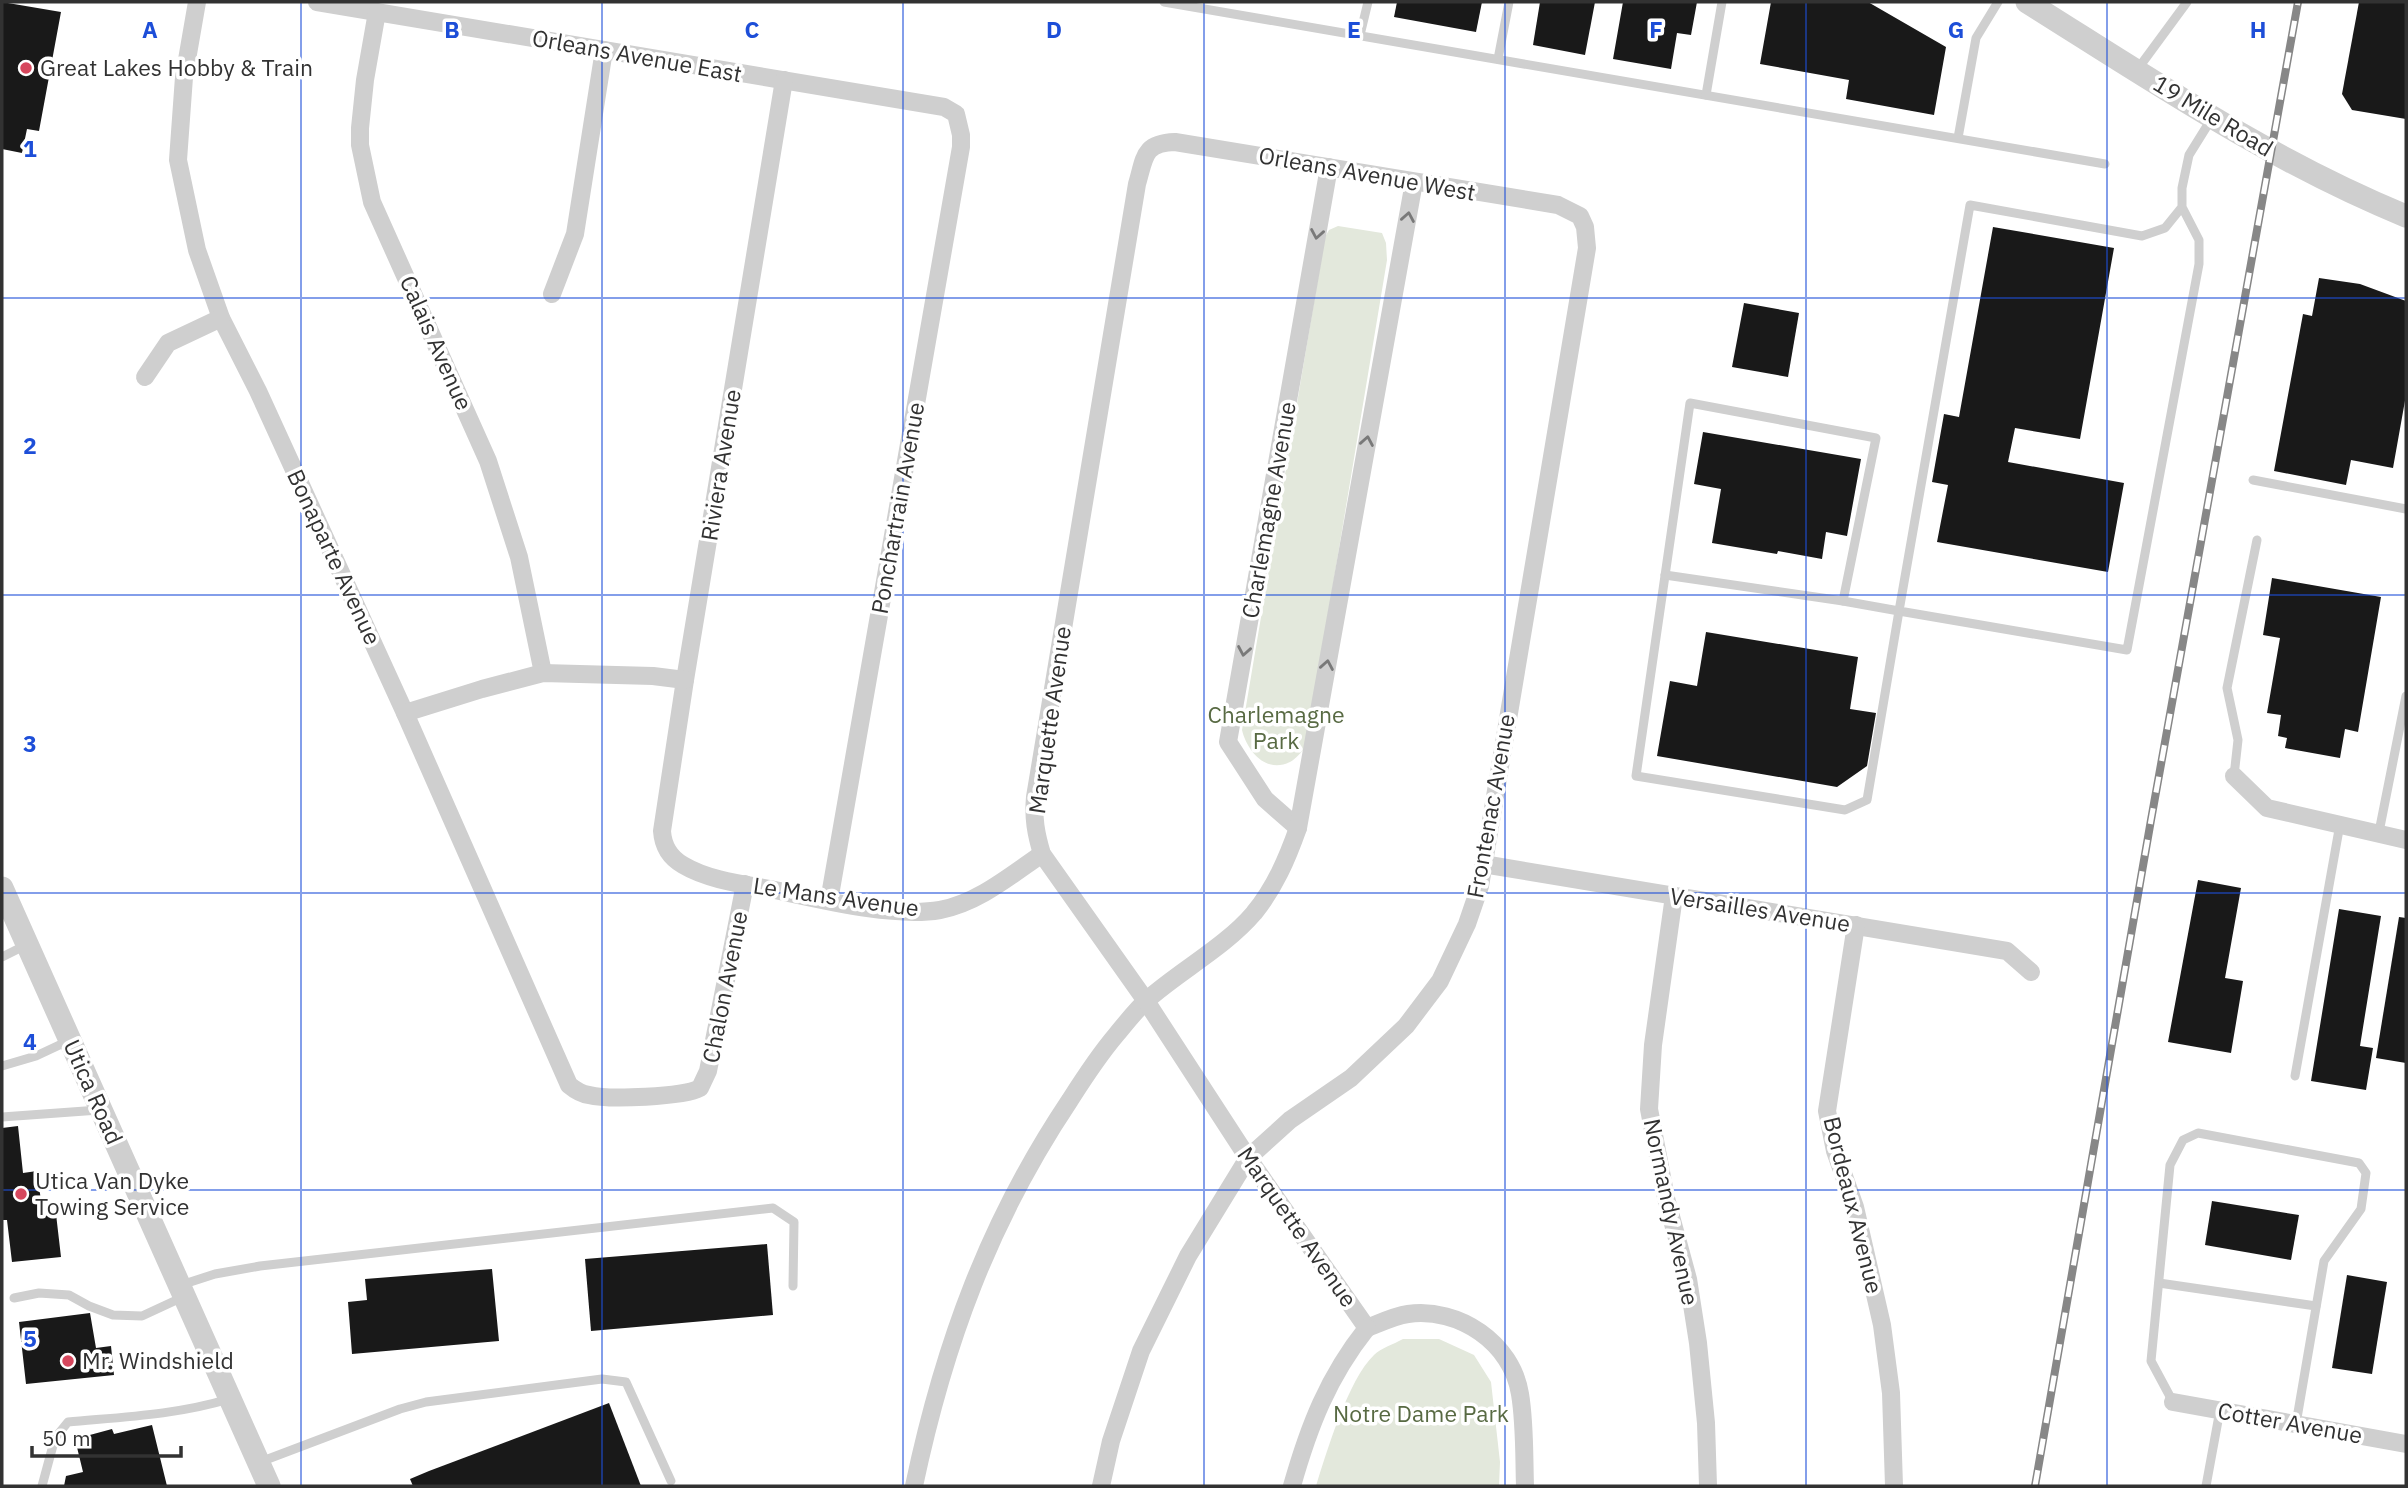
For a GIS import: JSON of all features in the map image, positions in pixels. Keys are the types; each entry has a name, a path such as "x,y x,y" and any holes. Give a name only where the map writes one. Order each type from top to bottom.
{"street":[{"name":"Bonaparte Avenue","path":"197,2 184,77 178,160 197,250 221,318 258,391 405,713 563,1074 569,1085 578,1092 600,1096 680,1095 700,1088"},
{"name":"Orleans Avenue East","path":"317,2 944,107 956,114"},
{"name":"19 Mile Road","path":"2027,2 2212,117 2320,178 2406,216"},
{"name":"Calais Avenue","path":"377,12 360,128 360,145 372,202 492,472 519,557 543,673"},
{"path":"552,294 575,234 604,50"},
{"name":"Riviera Avenue","path":"666,849 662,831 685,680 784,80"},
{"name":"Ponchartrain Avenue","path":"829,901 961,147 956,114"},
{"name":"Orleans Avenue West","path":"1152,146 1161,142 1175,142 1329,167 1558,205 1580,216"},
{"name":"Marquette Avenue","path":"1152,146 1145,157 1137,184 1035,797 1033,816 1036,833 1042,855 1146,1001 1248,1158 1367,1328"},
{"name":"Charlemagne Avenue","path":"1298,828 1265,799 1228,742 1329,167"},
{"path":"914,1486 936,1390 957,1323 1026,1169 1113,1038 1146,1001 1227,938 1253,914 1271,890 1285,863 1298,828 1414,182"},
{"name":"Frontenac Avenue","path":"1101,1486 1111,1441 1141,1351 1188,1256 1248,1158 1290,1121 1351,1078 1383,1050 1413,1017 1440,981 1467,924 1480,886 1587,248 1585,227 1580,216"},
{"path":"145,376 168,343 221,318"},
{"path":"405,713 543,673 653,676 685,680"},
{"path":"2234,776 2267,808 2406,840"},
{"name":"Le Mans Avenue","path":"666,849 682,864 696,872 829,901 919,913 962,904 1042,855"},
{"name":"Versailles Avenue","path":"1482,864 2007,951 2031,972"},
{"name":"Chalon Avenue","path":"700,1088 708,1071 745,884"},
{"name":"Utica Road","path":"2,888 270,1486"},
{"name":"Normandy Avenue","path":"1674,896 1653,1045 1649,1109 1666,1198 1688,1279 1706,1423 1708,1486"},
{"name":"Bordeaux Avenue","path":"1856,925 1828,1111 1835,1152 1855,1207 1882,1325 1891,1393 1895,1486"},
{"path":"1292,1486 1324,1393 1345,1356 1367,1328 1395,1317 1425,1313 1470,1326 1498,1346 1508,1361 1520,1394 1525,1486"},
{"name":"Cotter Avenue","path":"2173,1402 2406,1444"}],"lane":[{"path":"1164,2 2105,164"},
{"path":"1224,12 1226,2"},
{"path":"1360,35 1368,2"},
{"path":"1498,59 1509,2"},
{"path":"1706,95 1722,2"},
{"path":"1958,138 1976,38 1998,2"},
{"path":"2137,70 2186,2"},
{"path":"1665,575 1843,601 2127,650 2199,264 2199,240 2182,207 2182,188 2189,155 2212,117"},
{"path":"1843,601 1875,438 1690,403 1636,776 1845,810 1867,800 1970,205 2142,236 2165,228 2182,207"},
{"path":"2253,480 2406,509"},
{"path":"2234,776 2238,740 2227,688 2257,540"},
{"path":"2379,832 2406,696"},
{"path":"2295,1076 2340,824"},
{"path":"2,957 27,945"},
{"path":"2,1066 36,1056 69,1040"},
{"path":"2,1117 101,1110"},
{"path":"2173,1402 2151,1361 2170,1165 2183,1140 2199,1133 2358,1163 2366,1173 2361,1209 2324,1261 2296,1424"},
{"path":"14,1298 39,1293 69,1295 113,1315 142,1315 215,1274 260,1266 773,1208 794,1222 793,1286"},
{"path":"2159,1283 2316,1306"},
{"path":"259,1462 400,1409 426,1402 602,1379 626,1382 671,1481"},
{"path":"42,1486 55,1438 68,1422 171,1413 196,1409 231,1398"},
{"path":"2206,1486 2220,1410"}],"green space":[{"name":"Charlemagne Park","path":"1338,226 1382,233 1386,243 1387,260 1306,747 1290,762 1273,765 1253,753 1242,730 1325,237 1329,230"},
{"name":"Notre Dame Park","path":"1403,1339 1439,1339 1474,1355 1491,1382 1500,1462 1499,1486 1316,1486 1339,1417 1364,1366 1384,1348"}],"building":[{"name":"Great Lakes Hobby & Train","path":"2,2 61,12 39,131 27,129 22,153 2,149"},
{"path":"1397,2 1482,2 1476,32 1394,17"},
{"path":"1540,2 1595,2 1585,55 1533,45"},
{"path":"1623,2 1697,2 1691,35 1677,33 1671,69 1613,59"},
{"path":"1771,2 1868,2 1946,47 1934,115 1846,99 1849,80 1760,64"},
{"path":"2359,2 2406,2 2406,119 2352,110 2342,94"},
{"path":"1993,227 2114,248 2080,439 2015,428 2008,462 2124,483 2108,572 1937,542 1948,485 1932,482 1944,414 1959,417"},
{"path":"2319,278 2360,284 2406,301 2406,395 2393,468 2351,460 2346,485 2274,471 2303,314 2312,316"},
{"path":"1744,303 1799,313 1788,377 1732,367"},
{"path":"1703,432 1861,459 1847,536 1826,532 1822,559 1712,543 1721,489 1694,484"},
{"path":"2272,578 2381,597 2358,732 2345,729 2340,758 2285,748 2287,738 2278,736 2281,715 2267,713 2280,638 2263,635"},
{"path":"1706,632 1858,657 1850,709 1876,713 1867,766 1837,787 1657,756 1670,681 1697,686"},
{"path":"2198,880 2241,888 2225,978 2243,981 2231,1053 2168,1042"},
{"path":"2339,909 2381,916 2360,1046 2373,1048 2366,1090 2311,1081"},
{"path":"2399,917 2406,918 2406,1063 2376,1058"},
{"name":"Utica Van Dyke Towing Service","path":"18,1126 23,1173 37,1171 43,1216 56,1214 61,1257 12,1262 7,1220 2,1220 2,1128"},
{"path":"2212,1201 2299,1215 2291,1260 2205,1245"},
{"path":"767,1244 773,1315 591,1331 585,1259"},
{"path":"492,1269 499,1341 352,1354 348,1302 367,1300 365,1279"},
{"path":"2347,1275 2387,1282 2372,1374 2332,1368"},
{"name":"Mr. Windshield","path":"90,1313 96,1348 111,1346 114,1375 26,1384 19,1322"},
{"path":"609,1403 641,1486 413,1486 410,1479 429,1471"},
{"path":"152,1425 167,1486 64,1486 66,1476 83,1472 75,1439 112,1429 114,1434"}],"railway":[{"path":"2035,1486 2298,2"}],"place":[{"name":"Great Lakes Hobby & Train","path":"26,68"},
{"name":"Utica Van Dyke Towing Service","path":"21,1194"},
{"name":"Mr. Windshield","path":"68,1361"}]}
